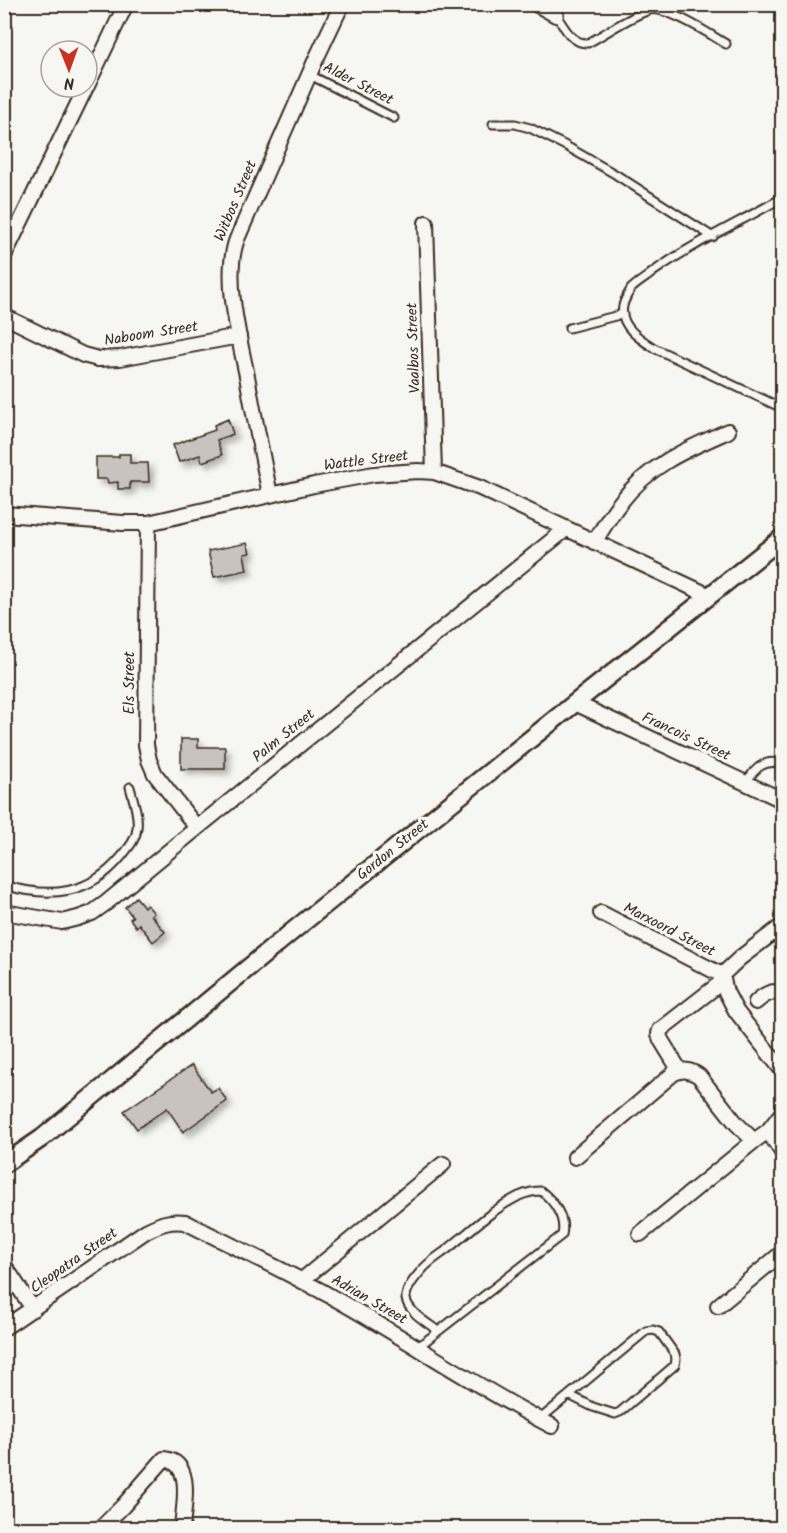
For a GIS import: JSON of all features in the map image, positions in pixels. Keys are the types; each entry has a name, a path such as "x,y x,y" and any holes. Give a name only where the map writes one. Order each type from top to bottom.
{"street":[{"path":"99,61 126,4"},
{"name":"Witbos Street","path":"270,495 239,336 231,282 231,258 233,248 342,4"},
{"path":"536,4 556,15"},
{"path":"4,256 81,99"},
{"name":"Vaalbos Street","path":"426,223 434,472"},
{"name":"Naboom Street","path":"4,316 83,355 98,359 120,358 239,336"},
{"path":"594,542 619,504 637,483 658,465 728,431"},
{"name":"Wattle Street","path":"4,514 148,523 374,474 434,472 480,488 710,596"},
{"name":"Els Street","path":"148,523 146,745 155,774 197,828"},
{"name":"Palm Street","path":"4,912 62,922 92,913 566,529"},
{"name":"Gordon Street","path":"4,1164 72,1114 294,930 783,538"},
{"name":"Francois Street","path":"575,703 783,800"},
{"name":"Marxoord Street","path":"601,913 723,978"},
{"path":"680,1071 661,1040 660,1030 723,978 740,958 783,926"},
{"path":"723,978 726,992 736,1011 783,1070"},
{"path":"756,1002 765,994 783,993"},
{"path":"575,1157 674,1073 680,1071 692,1072 699,1076 736,1123 754,1141"},
{"path":"640,1234 768,1131 783,1113"},
{"path":"768,1131 783,1152"},
{"path":"301,1281 443,1164"},
{"name":"Adrian Street","path":"163,1222 175,1220 185,1222 332,1297 552,1426"},
{"name":"Cleopatra Street","path":"4,1328 146,1231 163,1222"},
{"path":"718,1306 783,1253"},
{"path":"4,1265 33,1309"},
{"path":"100,1528 123,1506 164,1459 173,1461 180,1468 184,1477 186,1487 182,1528"}],"lane":[{"path":"556,15 571,36 581,43 588,43 632,19 651,10 657,10 679,17 726,44"},
{"name":"Alder Street","path":"310,75 394,118"},
{"path":"493,123 515,124 530,128 566,146 615,174 713,237"},
{"path":"783,198 669,261 632,288 622,308 629,328 637,337 654,348 783,408"},
{"path":"569,328 623,314"},
{"path":"745,783 757,767 766,762 783,764"},
{"path":"4,885 26,891 56,893 71,891 102,876 118,862 132,845 135,837 138,826 130,787"},
{"path":"418,1347 562,1235 564,1230 561,1216 549,1197 541,1191 534,1191 495,1210 422,1269 409,1287 407,1301 417,1314 438,1330"},
{"path":"539,1420 569,1395 646,1332 652,1330 659,1332 675,1354 675,1365 615,1414 593,1407 569,1395"}],"building":[{"path":"228,419 233,434 217,440 222,455 202,462 200,455 179,462 173,445 215,430 214,425"},
{"path":"119,454 130,454 130,463 148,463 149,482 130,482 130,489 118,489 118,482 108,483 107,479 96,479 96,457 119,457"},
{"path":"247,543 250,553 244,554 247,570 214,577 208,551"},
{"path":"181,739 198,739 198,747 225,747 225,769 181,769"},
{"path":"136,897 144,907 147,905 154,913 151,915 165,932 153,942 139,924 136,927 130,919 133,917 125,907"},
{"path":"192,1065 211,1092 218,1088 227,1101 183,1132 167,1108 137,1129 124,1111"}]}
